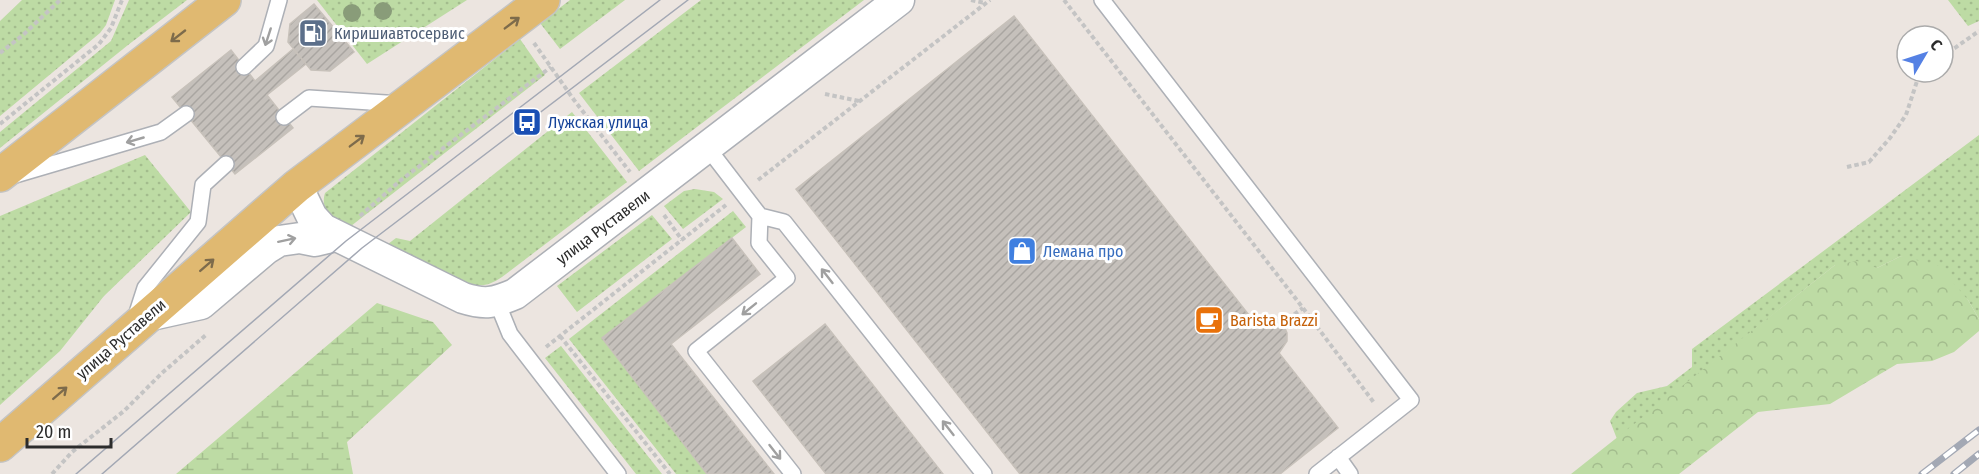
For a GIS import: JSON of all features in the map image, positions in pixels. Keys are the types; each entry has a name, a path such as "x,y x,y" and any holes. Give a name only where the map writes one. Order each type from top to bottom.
{"main road":[{"path":"0,177 224,0"},
{"name":"улица Руставели","path":"0,445 297,186 543,0"}],"street":[{"name":"улица Руставели","path":"497,302 515,294 898,0"},
{"path":"297,186 312,217 323,229 463,298 478,303 497,302"},
{"path":"139,323 201,304 266,249 279,241 300,238 315,241 336,236"}],"lane":[{"path":"244,67 266,46 279,0"},
{"path":"1102,0 1412,400 1317,474"},
{"path":"284,117 309,98 405,104"},
{"path":"0,177 161,132 186,114"},
{"path":"707,147 760,216 784,222 984,474"},
{"path":"139,323 145,288 198,222 203,185 226,164"},
{"path":"760,216 759,243 787,278 696,351 793,474"},
{"path":"497,302 510,334 618,474"},
{"path":"1338,457 1350,474"}],"path":[{"path":"0,53 60,0"},
{"path":"0,124 99,44 111,28 122,0"},
{"path":"971,0 986,3"},
{"path":"1064,0 1387,420"},
{"path":"1955,48 1979,32"},
{"path":"533,41 574,100 634,176"},
{"path":"1847,167 1869,162 1890,138 1906,115 1916,84"},
{"path":"660,210 682,240"},
{"path":"1282,323 1303,308"},
{"path":"560,336 670,474"}],"green space":[{"path":"22,0 115,0 106,25 100,33 0,116 0,21"},
{"path":"129,0 187,0 0,148 0,132 111,41"},
{"path":"317,0 467,0 367,64"},
{"path":"570,0 625,0 560,49 540,23"},
{"path":"701,0 864,0 639,171 579,93"},
{"path":"1948,0 1979,0 1979,21 1968,26"},
{"path":"520,39 545,75 351,226 330,214 324,206 325,193"},
{"path":"572,112 627,182 502,277 486,285 469,284 388,244 396,238 410,241"},
{"path":"1979,135 1979,319 1968,300 1901,256 1877,268 1835,265 1617,439 1610,421 1616,412 1637,393 1667,386 1692,367 1692,349"},
{"path":"145,155 191,212 104,296 60,351 0,405 0,216"},
{"path":"695,189 714,192 723,199 683,229 664,206 684,191"},
{"path":"733,211 746,227 602,338 707,474 676,474 569,339"},
{"path":"652,215 672,239 577,312 557,286"},
{"path":"1901,256 1939,266 1968,300 1979,319 1979,331 1954,352 1932,361 1897,364 1830,404 1758,412 1679,474 1571,474 1835,265 1857,261 1877,268"},
{"path":"377,303 433,322 452,345 347,442 353,474 176,474"},
{"path":"561,346 662,474 636,474 545,358"}],"building":[{"name":"Киришиавтосервис","path":"314,4 354,52 330,71 311,70 288,42 290,24"},
{"name":"Лемана про","path":"1014,16 1252,319 1266,314 1274,316 1284,326 1287,341 1279,353 1338,428 1280,474 1020,474 796,189"},
{"path":"293,49 306,64 267,95 293,128 235,174 172,97 231,50 255,81"},
{"path":"732,238 760,274 671,344 774,474 707,474 602,338"},
{"path":"825,324 943,474 826,474 753,381"}],"tram line":[{"path":"76,474 346,241 660,0"},
{"path":"102,474 362,248 688,0"}],"railway":[{"path":"1922,474 1979,430"},
{"path":"1954,474 1979,454"}],"place":[{"name":"Киришиавтосервис","path":"313,33"},
{"name":"Лужская улица","path":"527,122"},
{"name":"Лемана про","path":"1022,251"},
{"name":"Barista Brazzi","path":"1209,320"}]}
